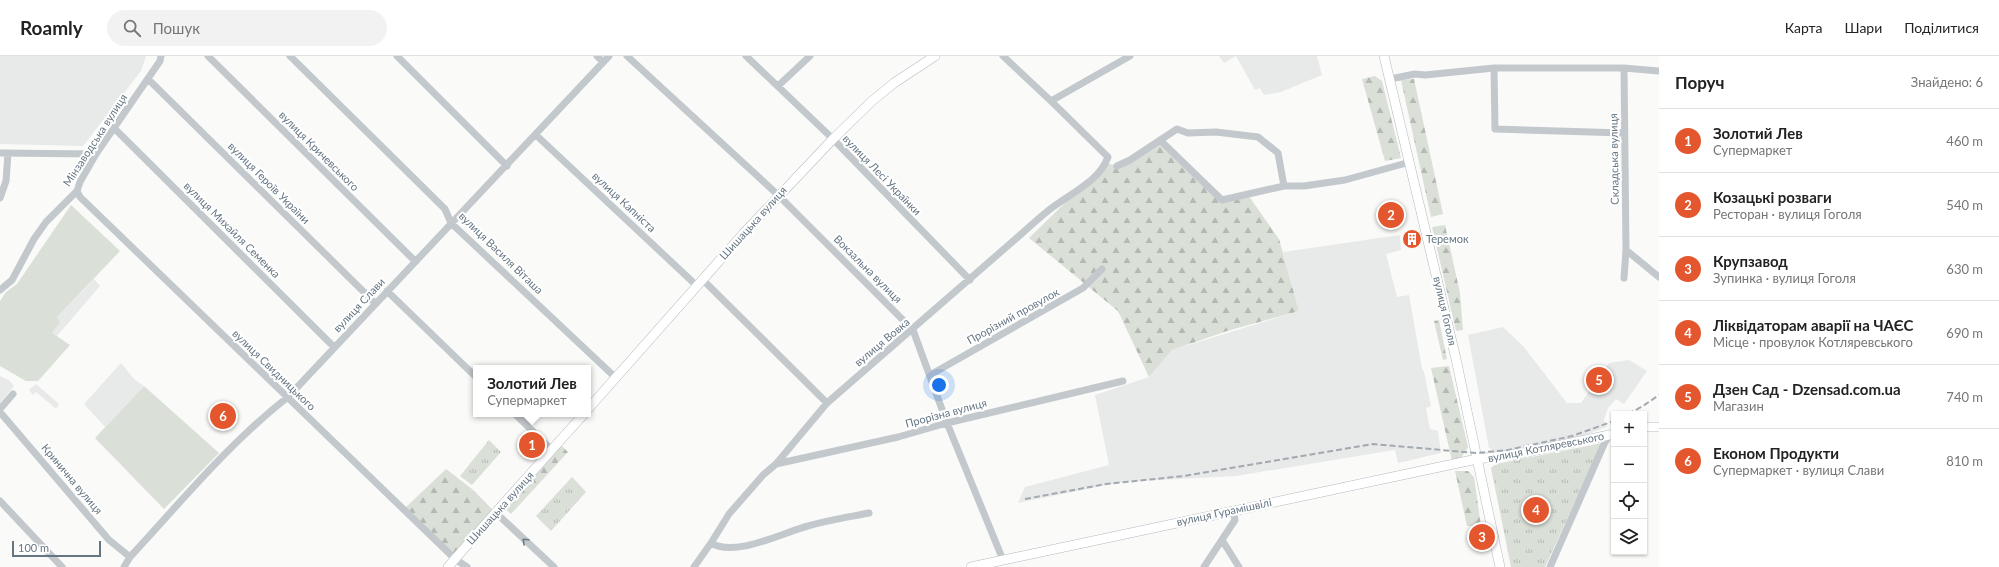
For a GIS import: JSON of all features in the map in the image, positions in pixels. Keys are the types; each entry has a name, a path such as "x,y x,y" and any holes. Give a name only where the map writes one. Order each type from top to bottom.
{"street":[{"name":"Мінзаводська вулиця","path":"0,290 12,280 34,239 46,222 77,191 80,182 96,154 115,129 160,61 161,56"},
{"name":"вулиця Кричевського","path":"208,56 415,261"},
{"name":"вулиця Василя Віташа","path":"290,56 444,209 450,223 616,378"},
{"path":"398,56 507,166"},
{"path":"597,56 604,62"},
{"name":"вулиця Слави","path":"125,567 130,557 235,444 263,416 288,397 450,223 507,166 609,56"},
{"name":"Вокзальна вулиця","path":"627,56 778,195 913,330 947,423 1003,560"},
{"name":"вулиця Лесі Українки","path":"746,56 833,139 970,280"},
{"path":"778,86 810,56"},
{"name":"Шишацька вулиця","path":"591,406 699,282 778,195 833,139 872,101 894,83 935,56"},
{"path":"1003,56 1052,101 1130,56"},
{"name":"вулиця Гоголя","path":"1384,56 1410,162 1500,567"},
{"path":"1390,80 1415,74 1425,75 1494,68 1624,68 1659,71"},
{"path":"1494,68 1495,129 1624,133"},
{"name":"Складська вулиця","path":"1624,68 1626,250 1624,278"},
{"name":"вулиця Героїв України","path":"148,78 375,303"},
{"name":"вулиця Вовка","path":"694,567 729,514 763,475 776,464 827,403 1050,210 1091,179 1106,163 1108,157 1052,101"},
{"name":"вулиця Михайля Семенка","path":"115,129 334,347"},
{"path":"1117,166 1177,129 1188,133 1216,132 1258,137 1278,153 1284,186"},
{"name":"вулиця Капніста","path":"536,135 699,282 827,403"},
{"path":"1161,140 1222,200 1284,186 1304,186 1345,180 1410,162"},
{"path":"0,153 96,154"},
{"path":"0,198 6,181 8,153"},
{"name":"вулиця Свидницького","path":"77,191 80,197 97,214 288,397 337,447 359,466 457,560 467,567"},
{"path":"1626,250 1659,277"},
{"name":"Прорізний провулок","path":"930,375 1078,292 1102,269"},
{"path":"387,291 473,374"},
{"name":"Прорізна вулиця","path":"776,464 898,438 947,423 1123,381"},
{"path":"0,409 13,394"},
{"name":"Кринична вулиця","path":"0,412 109,540 130,557"},
{"path":"517,417 551,449"},
{"name":"Шишацька вулиця","path":"448,567 457,560 494,512 528,478 551,449 581,417"},
{"path":"1647,427 1659,427"},
{"name":"вулиця Котляревського","path":"1477,459 1518,454 1611,434"},
{"path":"1550,567 1605,442 1611,435"},
{"name":"вулиця Гурамішвілі","path":"971,567 1477,459"},
{"path":"0,501 62,567"},
{"path":"1204,567 1235,520 1233,510"},
{"path":"494,512 554,567"},
{"path":"711,543 722,547 752,545 808,526 868,513"},
{"path":"1222,540 1239,567"}],"shaded area":[{"path":"0,56 146,56 141,71 83,146 0,144"},
{"path":"1219,56 1236,56 1224,63"},
{"path":"1236,56 1317,56 1322,75 1281,92 1264,95 1260,88 1255,90"},
{"path":"1400,235 1401,250 1386,254 1397,297 1409,295 1422,368 1431,406 1426,408 1430,429 1438,431 1441,453 1398,463 1395,450 1236,476 1122,482 1018,503 1025,487 1109,465 1095,395 1149,377 1172,350 1299,311 1283,252"},
{"path":"94,279 100,286 57,336 52,333 60,322 57,317"},
{"path":"1503,327 1524,347 1567,403 1581,403 1609,363 1629,360 1647,371 1624,404 1616,399 1608,408 1604,420 1607,427 1582,436 1498,453 1489,448 1468,335"},
{"path":"121,363 134,379 144,386 105,427 84,404"},
{"path":"0,376 10,381 14,386 0,403"},
{"path":"36,384 59,404 56,409 36,392 33,395 29,390"}],"green space":[{"path":"1375,76 1382,81 1401,158 1385,161 1362,79"},
{"path":"1414,79 1443,214 1431,217 1401,80"},
{"path":"1161,141 1222,200 1248,195 1279,239 1299,311 1227,331 1172,350 1149,377 1118,311 1029,238 1106,163 1117,166"},
{"path":"71,205 120,251 57,317 60,322 52,333 70,345 38,381 26,381 0,366 0,301 6,292 17,284"},
{"path":"1445,225 1460,293 1463,330 1456,331 1432,227"},
{"path":"1439,320 1447,359 1443,360 1434,321"},
{"path":"1449,366 1468,447 1461,458 1452,461 1431,368"},
{"path":"144,386 219,453 164,509 95,438"},
{"path":"489,440 501,452 472,485 460,476"},
{"path":"1602,443 1545,567 1511,567 1491,468 1496,464"},
{"path":"561,445 568,452 511,514 505,509"},
{"path":"446,469 472,489 495,512 455,559 404,509"},
{"path":"1455,471 1468,471 1474,477 1481,526 1467,526"},
{"path":"572,477 586,492 551,531 536,516"}],"railway":[{"path":"1634,411 1659,395"},
{"path":"1025,499 1106,484 1184,476 1373,444 1476,453 1508,450 1572,436 1611,422"}],"place":[{"name":"Козацькі розваги","path":"1391,215"},
{"name":"Теремок","path":"1412,239"},
{"name":"Дзен Сад - Dzensad.com.ua","path":"1599,380"},
{"name":"Економ Продукти","path":"223,416"},
{"name":"Золотий Лев","path":"532,445"},
{"name":"Ліквідаторам аварії на ЧАЄС","path":"1536,510"},
{"name":"Крупзавод","path":"1482,537"}]}
